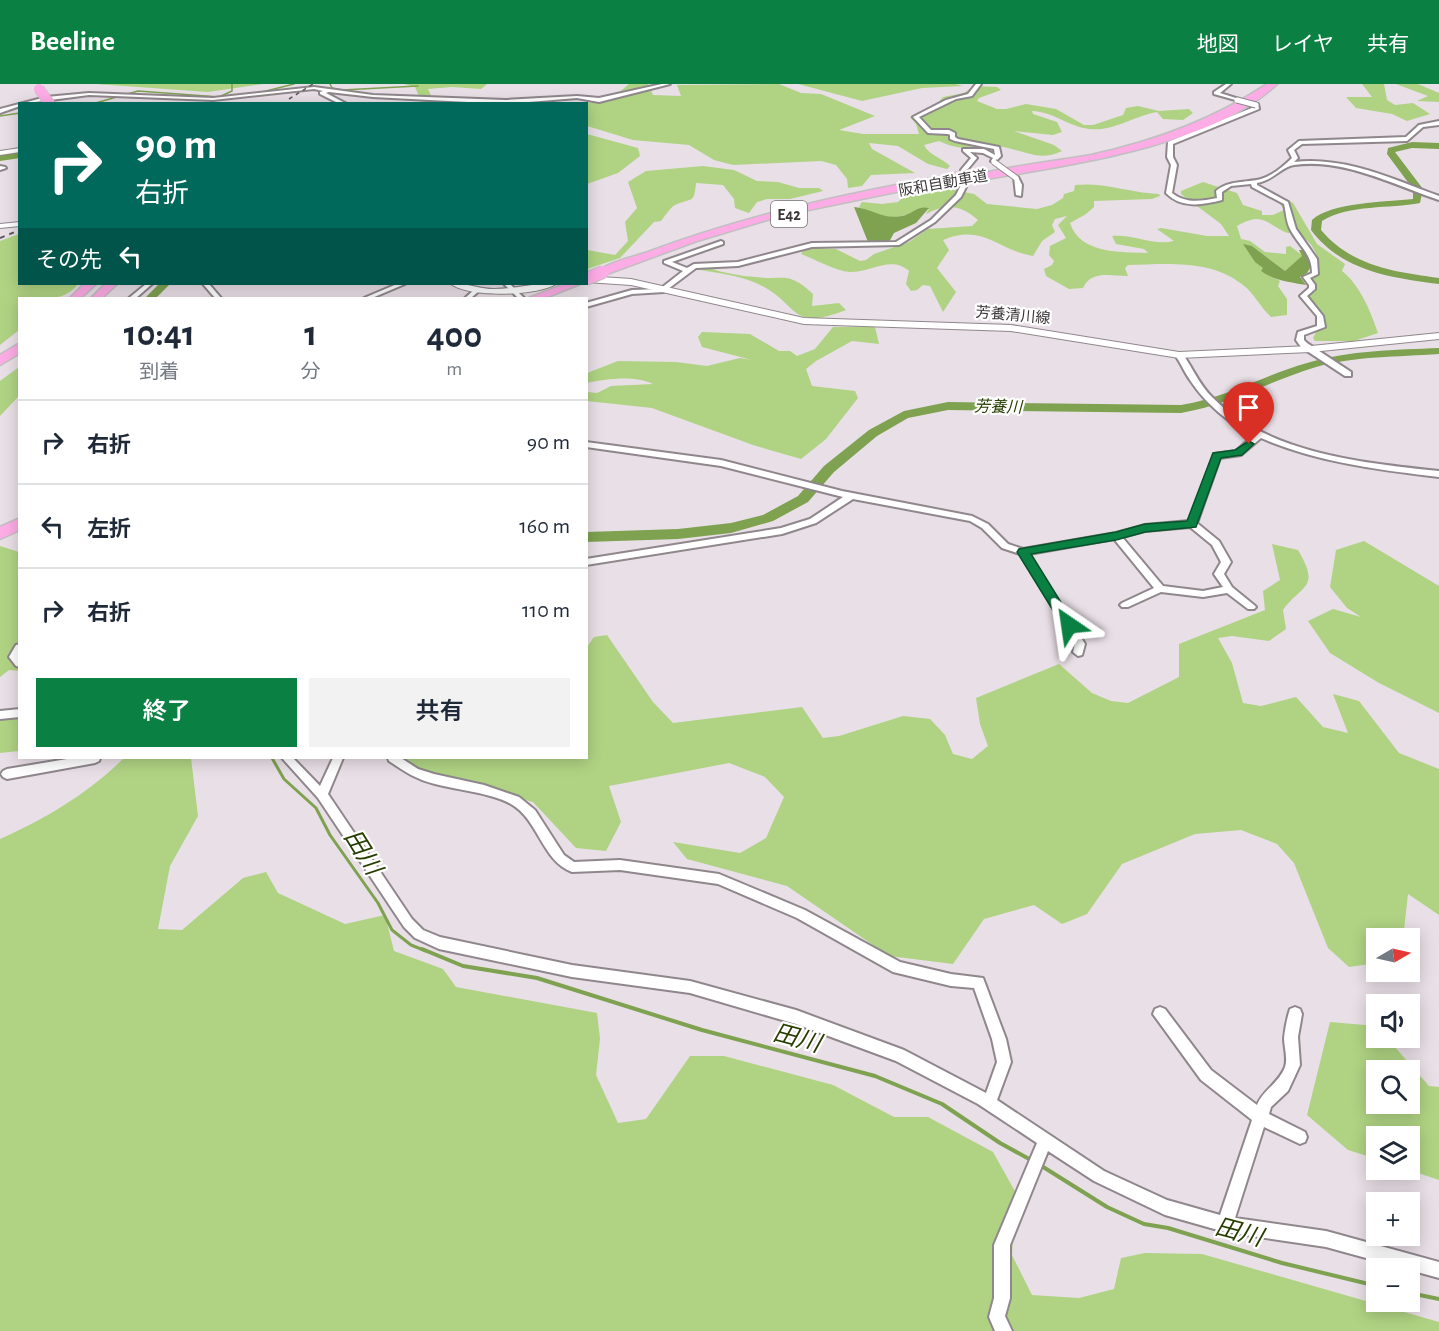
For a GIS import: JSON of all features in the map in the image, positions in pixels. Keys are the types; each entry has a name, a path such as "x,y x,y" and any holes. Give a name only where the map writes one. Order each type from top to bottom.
{"highway":[{"name":"阪和自動車道","path":"588,278 629,263 796,213 953,180 1049,163 1196,126 1255,101 1274,84"},
{"path":"37,87 48,102"},
{"path":"76,297 89,285"},
{"path":"83,297 96,285"},
{"path":"97,297 110,285"},
{"path":"538,297 571,285"},
{"path":"0,356 18,343"},
{"path":"0,361 18,348"},
{"path":"0,373 18,360"},
{"path":"0,534 18,524"}],"main road":[{"path":"0,153 18,150"},
{"path":"0,226 18,224"},
{"name":"芳養清川線","path":"588,279 613,279 804,321 1011,328 1179,355 1314,351 1439,336"},
{"path":"458,285 476,291 515,290 546,285"}],"street":[{"path":"31,102 60,97 127,96 213,99 295,88 330,89 373,96 505,102 577,97 606,99 668,84"},
{"path":"979,84 970,95 952,96 932,112 916,117 930,132 949,132 953,134 952,138 957,140 999,149 995,160"},
{"path":"1229,84 1216,93 1237,100 1255,101 1257,108 1187,134 1170,143 1168,147 1174,165 1169,193 1177,200 1200,204 1220,199 1220,191 1227,184 1254,182 1275,176 1282,167 1289,164 1325,163 1436,197"},
{"path":"54,88 61,102"},
{"path":"330,89 322,93 341,102"},
{"path":"0,111 18,105"},
{"path":"1289,164 1295,158 1291,150 1301,142 1407,139 1421,126 1439,123"},
{"path":"588,303 632,292 662,291 693,266 723,267 767,258 812,245 885,245 905,242 959,196 964,184 964,171 974,158 965,150 984,151 995,160 1016,178 1019,195"},
{"path":"1254,182 1254,186 1266,194 1286,203 1290,222 1311,250 1315,274 1306,277 1312,289 1303,296 1320,316 1321,327 1301,334 1300,340 1348,374"},
{"path":"686,270 666,262 721,243"},
{"path":"133,297 148,285"},
{"path":"207,285 218,297"},
{"path":"370,297 400,285"},
{"path":"508,285 519,297"},
{"path":"469,297 476,291"},
{"path":"1179,355 1205,394 1230,417 1259,435 1380,467 1439,474"},
{"path":"1192,524 1195,510 1208,486 1216,456 1238,453 1259,435"},
{"path":"588,444 693,457 847,495 972,519 985,526 1005,546 1023,552 1116,536 1145,528 1192,524 1216,543 1226,562 1220,574 1229,589 1251,607"},
{"path":"588,562 782,531 813,521 847,495"},
{"path":"1116,536 1160,589"},
{"path":"1023,552 1080,644 1078,651"},
{"path":"1125,605 1160,589 1203,594 1229,589"},
{"path":"0,715 18,713"},
{"path":"7,774 90,759"},
{"path":"288,759 322,795 408,923 419,934 439,943 572,971 690,987 786,1014 899,1055 989,1103 1099,1176 1165,1207 1225,1224 1326,1239 1439,1270"},
{"path":"322,795 338,759"},
{"path":"394,759 414,772 433,779 484,790 515,800 531,813 560,859 572,867 620,865 719,879 801,914 898,968 951,980 978,982 999,1039 1004,1062 989,1103"},
{"path":"1160,1014 1206,1075 1262,1118 1300,1137"},
{"path":"1225,1224 1262,1118 1265,1103 1283,1086 1293,1065 1290,1037 1295,1014"},
{"path":"1004,1331 997,1317 1002,1298 1002,1245 1045,1142"}],"shaded area":[{"path":"96,84 263,84 208,92"},
{"path":"404,84 487,84 481,89 452,87 428,89 434,102 422,102 415,87"},
{"path":"629,84 648,84 653,95 681,96 677,85 779,84 801,93 821,94 875,116 839,130 863,134 919,134 916,124 910,117 933,108 943,97 964,93 974,86 997,87 1001,90 979,98 977,101 997,109 1026,104 1056,109 1084,125 1093,125 1123,115 1126,108 1138,106 1159,111 1189,109 1193,113 1183,120 1163,119 1157,112 1107,128 1089,129 1032,111 1033,114 1057,122 1062,132 1053,135 1014,131 1054,145 1062,151 1039,156 995,146 966,148 939,141 924,145 950,166 947,169 928,164 898,146 869,143 872,149 915,173 871,175 862,186 848,188 847,179 836,165 821,161 733,165 714,160 689,145 633,140 588,126 588,103 608,102"},
{"path":"798,84 956,84 963,86 922,88 862,101"},
{"path":"1362,84 1384,84 1387,100 1395,105 1413,103 1430,114 1407,121 1392,114 1356,108 1346,97 1372,97"},
{"path":"1396,84 1418,84 1439,93 1439,102 1417,101 1428,96"},
{"path":"588,134 638,148 640,156 618,173 588,184"},
{"path":"703,166 734,170 757,181 778,182 799,188 819,188 823,191 790,199 767,199 757,202 749,213 735,208 734,199 723,185 696,183 693,198 675,205 661,221 654,222 620,258 588,269 588,250 615,255 628,241 625,222 637,208 628,182 646,171"},
{"path":"1203,182 1237,193 1243,205 1262,211 1262,215 1273,215 1284,210 1277,199 1287,199 1293,203 1317,244 1345,264 1342,271 1359,291 1378,333 1354,341 1315,341 1313,338 1323,318 1308,295 1309,284 1320,273 1315,252 1310,243 1301,236 1285,232 1266,221 1256,219 1237,226 1241,239 1250,241 1265,252 1286,254 1286,247 1290,246 1303,256 1285,271 1252,246 1244,245 1264,268 1262,271 1280,281 1278,286 1287,299 1287,315 1271,317 1247,288 1230,277 1203,267 1188,265 1128,265 1125,268 1128,276 1096,276 1083,288 1069,289 1046,276 1044,269 1052,265 1054,261 1049,255 1050,246 1066,238 1058,225 1067,216 1055,219 1052,225 1055,232 1042,241 1033,256 1009,249 990,239 969,234 943,240 949,250 937,268 956,292 943,312 930,286 923,285 911,291 906,284 909,271 902,266 888,264 850,272 801,254 805,248 836,249 860,261 866,260 874,254 909,242 928,229 972,226 978,220 966,211 953,207 940,208 926,214 929,209 921,209 896,217 885,216 859,207 862,202 882,204 898,202 906,194 953,186 954,190 974,194 987,204 1037,209 1052,205 1063,198 1064,194 1074,191 1075,185 1086,184 1159,194 1160,196 1152,199 1094,201 1094,207 1070,223 1082,241 1092,246 1114,251 1148,253 1144,249 1116,244 1112,236 1159,242 1174,241 1157,229 1161,228 1207,236 1229,236 1221,224 1181,194 1181,191"},
{"path":"854,207 895,217 918,209 929,208 916,223 894,233 889,242 868,242"},
{"path":"18,234 18,285 77,285 59,297 18,297 18,331 0,345 0,241"},
{"path":"1243,244 1252,246 1285,271 1302,256 1299,250 1306,250 1312,265 1307,273 1300,277 1306,285 1277,279 1261,271 1263,268 1255,262"},
{"path":"709,268 744,276 791,279 813,294 812,306 839,303 846,310 827,316 803,317 780,298 756,283 734,276 696,269"},
{"path":"833,327 875,327 879,344 852,341 806,369 812,386 855,391 858,398 826,439 801,459 753,445 652,408 588,401 588,392 597,393 611,386 653,384 638,379 611,379 588,383 588,373 618,361 676,362 707,366 740,358 752,360 702,347 698,337 702,332 750,334 779,351 790,351 797,356 815,349"},
{"path":"18,368 18,397 0,416 0,381"},
{"path":"1364,541 1439,586 1439,713 1379,683 1330,653 1308,621 1333,609 1361,617 1347,608 1330,587 1336,550"},
{"path":"1272,544 1298,550 1305,563 1308,579 1302,590 1283,610 1286,629 1269,641 1232,636 1218,638 1232,663 1243,703 1261,706 1296,697 1323,727 1348,733 1333,694 1359,701 1399,753 1439,769 1439,915 1408,894 1404,928 1366,928 1366,965 1349,967 1328,948 1294,863 1277,844 1241,830 1195,834 1122,864 1087,914 1062,924 1034,905 984,919 953,964 889,956 787,886 687,859 673,842 740,853 766,838 784,797 765,777 729,763 609,786 621,822 606,851 576,848 533,802 408,768 403,759 588,759 588,646 594,637 607,635 653,702 673,723 802,707 823,738 839,736 903,716 930,719 945,735 953,754 972,759 988,746 980,724 976,698 1059,664 1092,693 1111,701 1128,703 1179,677 1179,644 1265,610 1263,591 1280,580"},
{"path":"0,546 18,552 18,671 9,670 0,677"},
{"path":"0,717 18,719 18,751 0,753"},
{"path":"123,759 191,759 198,816 170,866 158,929 182,930 243,878 266,872 278,893 345,924 385,915 394,951 443,969 456,987 597,1013 600,1039 596,1075 618,1123 646,1119 690,1056 724,1056 833,1085 894,1117 928,1117 993,1152 1016,1193 1012,1255 1032,1295 1079,1298 1114,1289 1121,1258 1145,1253 1202,1254 1366,1301 1366,1312 1404,1312 1439,1322 1439,1331 0,1331 0,839 34,823 96,783"},
{"path":"1330,1022 1366,1025 1366,1048 1396,1048 1406,1060 1366,1060 1366,1114 1420,1114 1420,1076 1429,1086 1439,1087 1439,1180 1420,1174 1420,1126 1366,1126 1366,1156 1348,1150 1307,1115"}],"waterway":[{"path":"99,102 138,91 219,97 232,91 232,84"},
{"path":"225,96 258,93 294,84"},
{"path":"330,84 332,88 342,90 418,86"},
{"path":"0,116 18,113"},
{"name":"芳養川","path":"1439,146 1412,145 1391,150 1391,154 1418,189 1417,201 1353,208 1325,215 1317,220 1316,230 1340,254 1355,262 1388,273 1439,281"},
{"name":"芳養川","path":"0,158 18,155"},
{"name":"芳養川","path":"151,297 164,285"},
{"name":"芳養川","path":"588,537 678,534 731,528 768,518 803,499 829,469 873,433 904,415 948,406 1181,409 1215,402 1295,370 1326,361 1439,351"},
{"name":"田川","path":"273,759 284,779 316,808 330,835 378,903 392,930 411,945 426,951"},
{"name":"田川","path":"422,949 463,966 537,978 702,1030 875,1076 942,1104 1000,1143 1031,1160"},
{"name":"田川","path":"1040,1165 1107,1207 1144,1224 1168,1228 1282,1263 1366,1283"},
{"name":"田川","path":"1420,1295 1439,1299"}],"railway":[{"path":"289,99 313,84"},
{"path":"0,238 18,231"}],"route":[{"path":"1069,625 1023,552 1116,536 1145,528 1183,527 1192,524 1195,510 1208,486 1216,456 1238,453 1249,444"}]}
